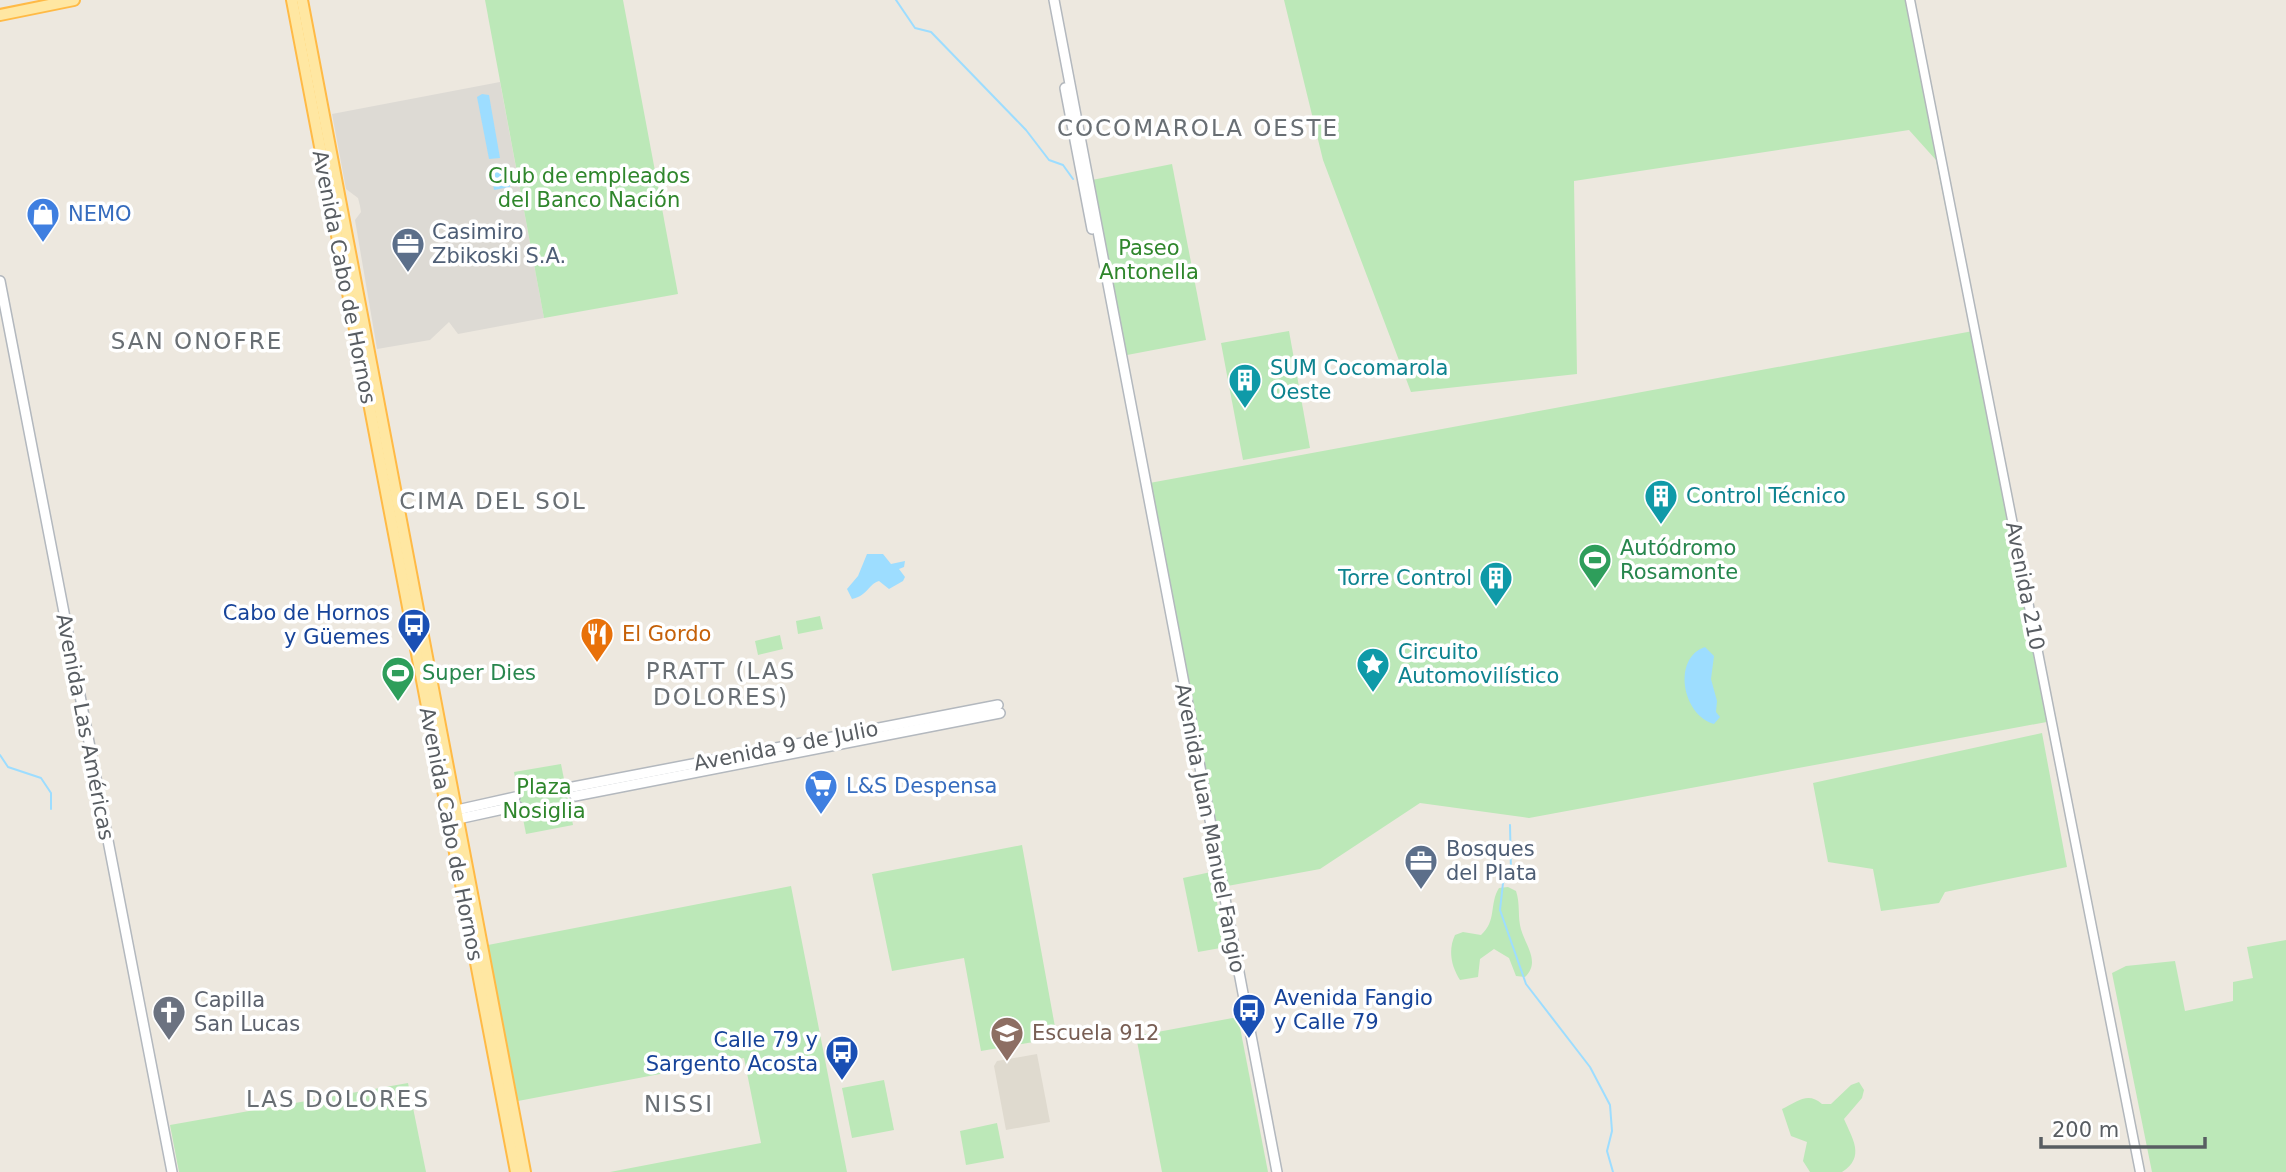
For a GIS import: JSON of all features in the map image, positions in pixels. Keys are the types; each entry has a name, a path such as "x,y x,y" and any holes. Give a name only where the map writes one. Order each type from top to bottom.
{"main road":[{"path":"0,15 74,0"},
{"name":"Avenida Cabo de Hornos","path":"292,0 516,1172"},
{"name":"Avenida Cabo de Hornos","path":"302,0 526,1172"},
{"name":"Avenida Juan Manuel Fangio","path":"1048,0 1277,1172"},
{"name":"Avenida Juan Manuel Fangio","path":"1054,0 1104,277"},
{"name":"Avenida Las Américas","path":"0,281 172,1172"},
{"name":"Avenida 9 de Julio","path":"574,791 999,709"},
{"path":"457,814 516,801"}],"street":[{"name":"Avenida 210","path":"1910,0 2140,1172"}],"shaded area":[{"path":"500,82 544,318 458,334 449,322 430,340 377,349 355,220 361,212 360,206 358,198 346,189 332,114"},
{"path":"1037,1054 1050,1122 1006,1130 994,1066 997,1061"}],"green space":[{"name":"Club de empleados del Banco Nación","path":"485,0 623,0 678,294 544,318"},
{"name":"Autódromo Rosamonte","path":"1284,0 1906,0 2052,721 1529,818 1420,803 1320,869 1222,887 1144,484 1973,331 1966,309 1936,160 1909,130 1574,181 1577,374 1411,392 1323,160"},
{"name":"Paseo Antonella","path":"1172,164 1206,340 1127,355 1092,180"},
{"path":"1289,331 1310,448 1243,460 1221,343"},
{"path":"820,616 823,629 798,634 796,621"},
{"path":"780,635 783,649 758,655 755,641"},
{"path":"2042,733 2067,867 1945,892 1939,903 1881,911 1873,869 1828,862 1813,783"},
{"name":"Plaza Nosiglia","path":"561,764 573,825 526,834 514,772"},
{"path":"1022,845 1057,1038 981,1051 964,958 892,971 872,874"},
{"path":"1211,872 1226,947 1198,952 1183,878"},
{"path":"791,886 847,1172 610,1172 761,1143 744,1058 518,1101 488,945"},
{"path":"1508,887 1516,891 1520,925 1532,958 1530,971 1525,977 1516,976 1509,958 1494,949 1480,959 1478,977 1460,980 1452,958 1455,935 1463,932 1481,935 1489,924 1499,888"},
{"path":"2286,940 2286,1172 2152,1172 2112,973 2126,966 2175,961 2185,1011 2233,1001 2233,982 2253,978 2247,947"},
{"path":"1238,1017 1268,1172 1162,1172 1136,1036"},
{"path":"884,1080 894,1130 852,1138 842,1088"},
{"path":"1859,1082 1864,1090 1862,1098 1844,1119 1855,1147 1854,1160 1842,1172 1810,1172 1803,1161 1807,1142 1791,1136 1782,1109 1807,1098 1822,1104 1831,1104 1851,1085"},
{"path":"408,1083 426,1172 179,1172 170,1125"},
{"path":"997,1123 1004,1158 966,1165 960,1131"}],"water":[{"path":"482,94 489,95 500,158 489,159 477,97"},
{"path":"506,167 510,187 494,190 491,171"},
{"path":"867,554 883,554 891,564 905,561 904,567 899,569 905,577 889,589 879,581 862,595 852,599 847,589 858,576"},
{"path":"1705,647 1714,656 1711,679 1717,701 1716,712 1720,717 1714,724 1703,719 1694,710 1685,686 1688,662 1695,653"}],"waterway":[{"path":"896,0 915,28 931,32 1026,130 1049,160 1063,165 1073,179"},
{"path":"0,755 8,767 41,778 51,793 51,809"},
{"path":"1510,825 1511,872 1503,883 1500,910 1526,984 1590,1067 1610,1105 1612,1131 1607,1151 1613,1172"}],"place":[{"name":"NEMO","path":"43,244"},
{"name":"Casimiro Zbikoski S.A.","path":"408,274"},
{"name":"SUM Cocomarola Oeste","path":"1245,410"},
{"name":"Control Técnico","path":"1661,526"},
{"name":"Autódromo Rosamonte","path":"1595,590"},
{"name":"Torre Control","path":"1496,608"},
{"name":"Cabo de Hornos y Güemes","path":"414,655"},
{"name":"El Gordo","path":"597,664"},
{"name":"Circuito Automovilístico","path":"1373,694"},
{"name":"Super Dies","path":"398,703"},
{"name":"L&S Despensa","path":"821,816"},
{"name":"Bosques del Plata","path":"1421,891"},
{"name":"Avenida Fangio y Calle 79","path":"1249,1040"},
{"name":"Capilla San Lucas","path":"169,1042"},
{"name":"Escuela 912","path":"1007,1063"},
{"name":"Calle 79 y Sargento Acosta","path":"842,1082"}],"district":[{"name":"COCOMAROLA OESTE","path":"1198,128"},
{"name":"SAN ONOFRE","path":"197,341"},
{"name":"CIMA DEL SOL","path":"493,501"},
{"name":"PRATT (LAS DOLORES)","path":"721,684"},
{"name":"LAS DOLORES","path":"338,1099"},
{"name":"NISSI","path":"679,1104"}]}
